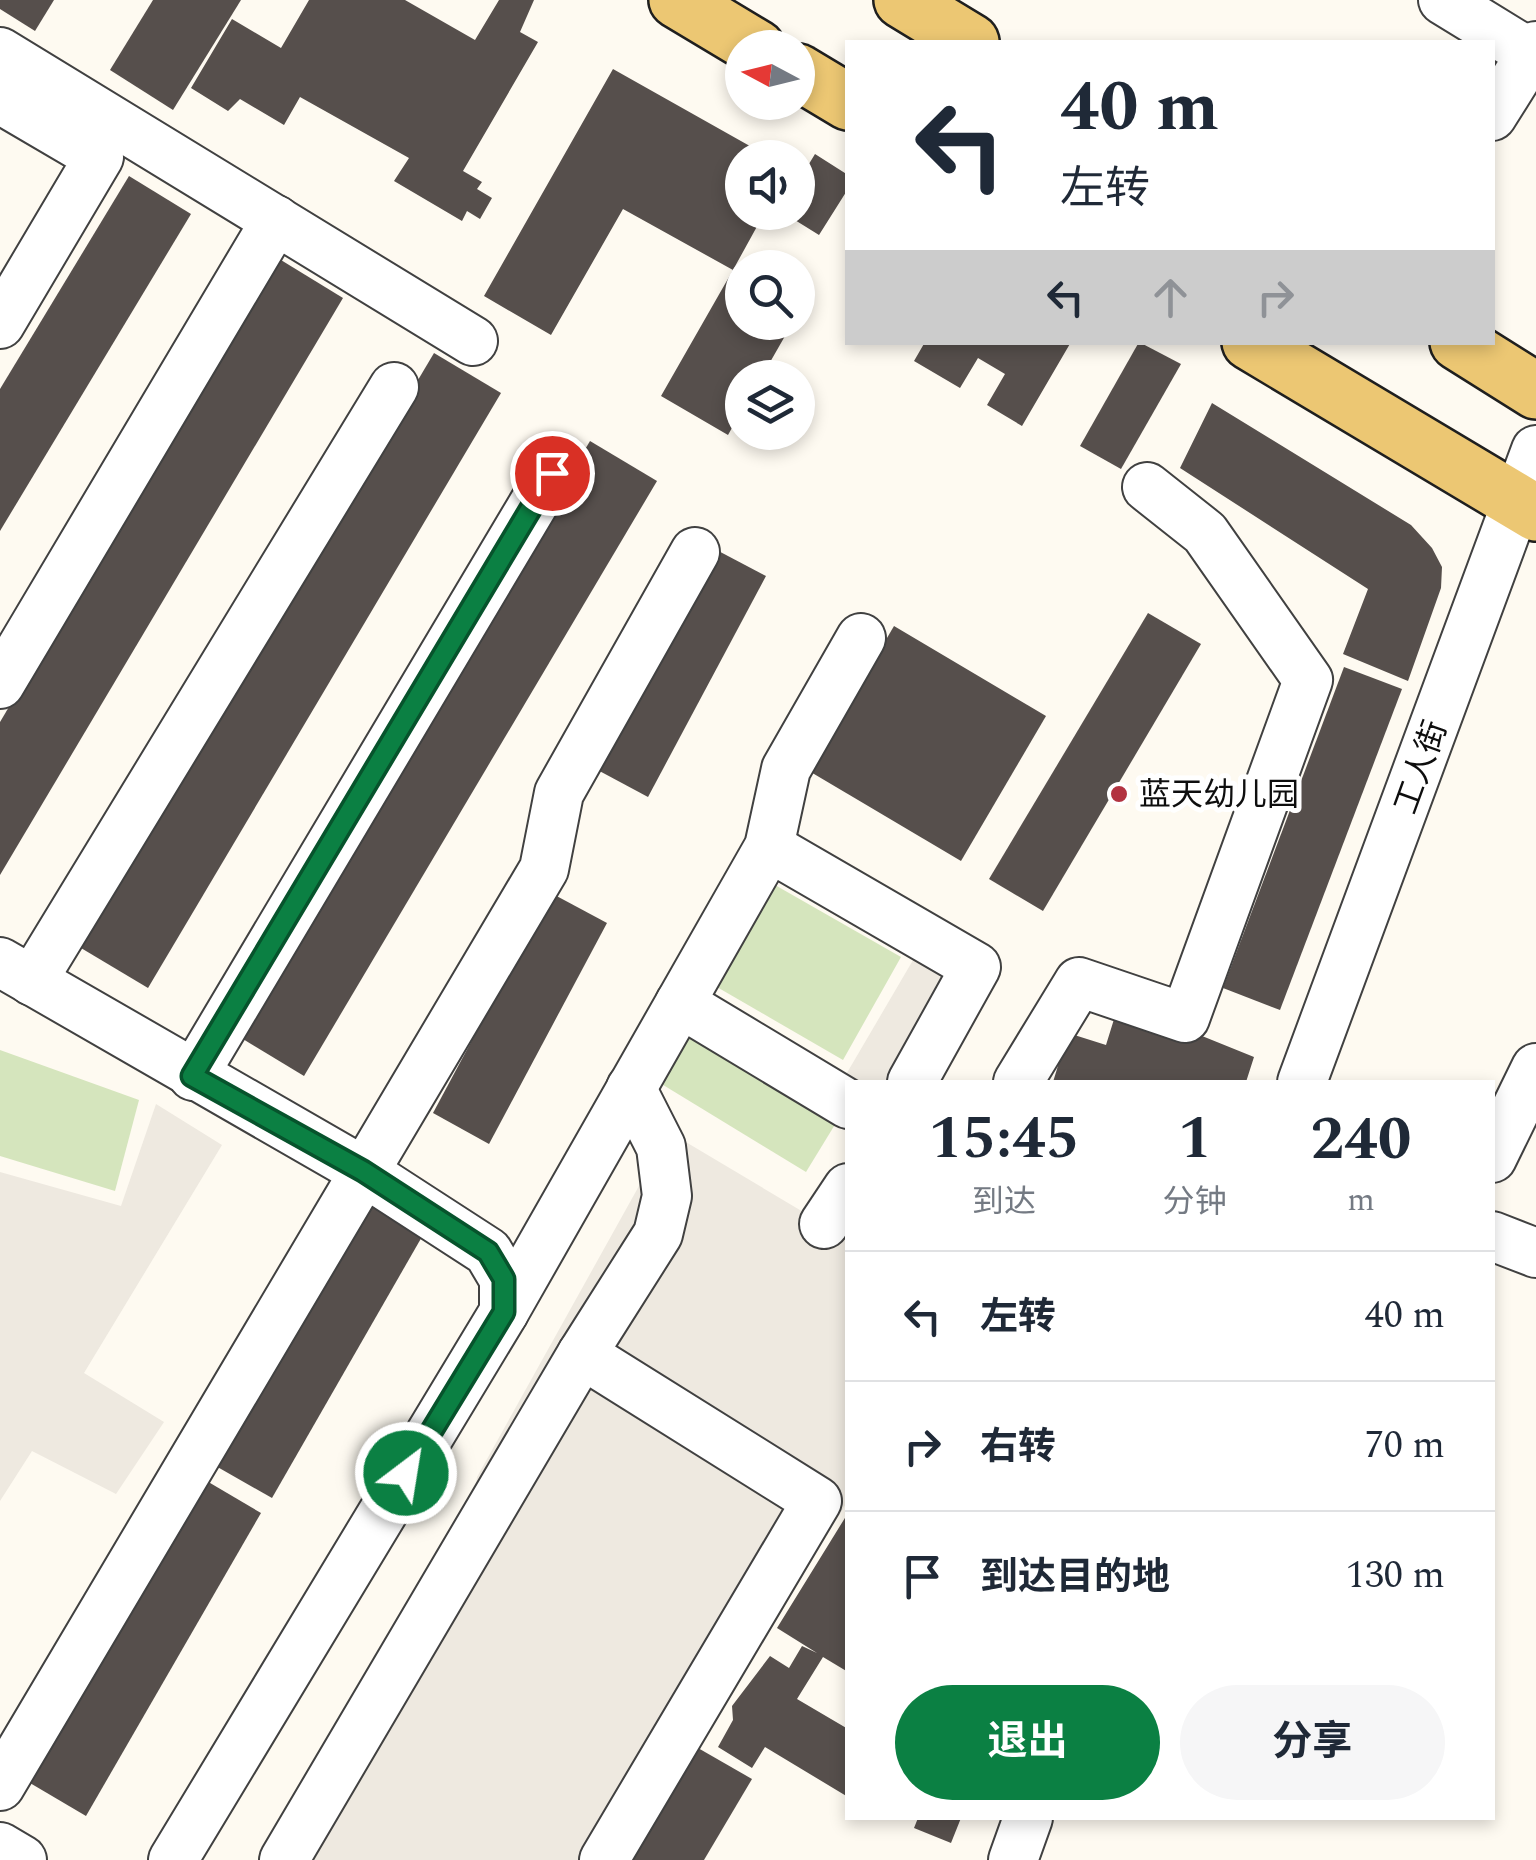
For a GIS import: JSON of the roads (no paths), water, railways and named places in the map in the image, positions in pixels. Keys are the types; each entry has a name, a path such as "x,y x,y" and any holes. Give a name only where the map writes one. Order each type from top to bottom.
{"main road":[{"path":"678,0 727,30"},
{"path":"902,0 968,40"},
{"path":"815,82 845,100"},
{"path":"1255,345 1527,508"},
{"path":"1463,345 1536,390"}],"street":[{"path":"1443,0 1534,52 1495,111"},
{"path":"0,52 473,340"},
{"path":"0,99 98,156 0,324"},
{"path":"0,684 276,220"},
{"path":"394,387 16,972 363,1171 488,1252 504,1279 504,1312"},
{"name":"工人街","path":"1303,1080 1527,508 1536,450"},
{"path":"192,1076 552,473"},
{"path":"1019,1080 1079,982 1184,1018 1308,680 1205,533 1148,488"},
{"path":"0,1786 544,869 559,793 695,552"},
{"path":"172,1860 504,1312 769,848 786,769 861,638"},
{"path":"769,848 976,967 913,1080"},
{"path":"680,1003 845,1102"},
{"path":"1495,1152 1536,1068"},
{"path":"284,1860 582,1354 658,1234 667,1196 661,1147 631,1088"},
{"path":"488,1252 550,1230"},
{"path":"1495,1237 1536,1253"},
{"path":"582,1354 817,1501 604,1860"},
{"path":"1012,1860 1027,1820"},
{"path":"0,1846 22,1860"}],"place":[{"name":"蓝天幼儿园","path":"1119,794"}]}
